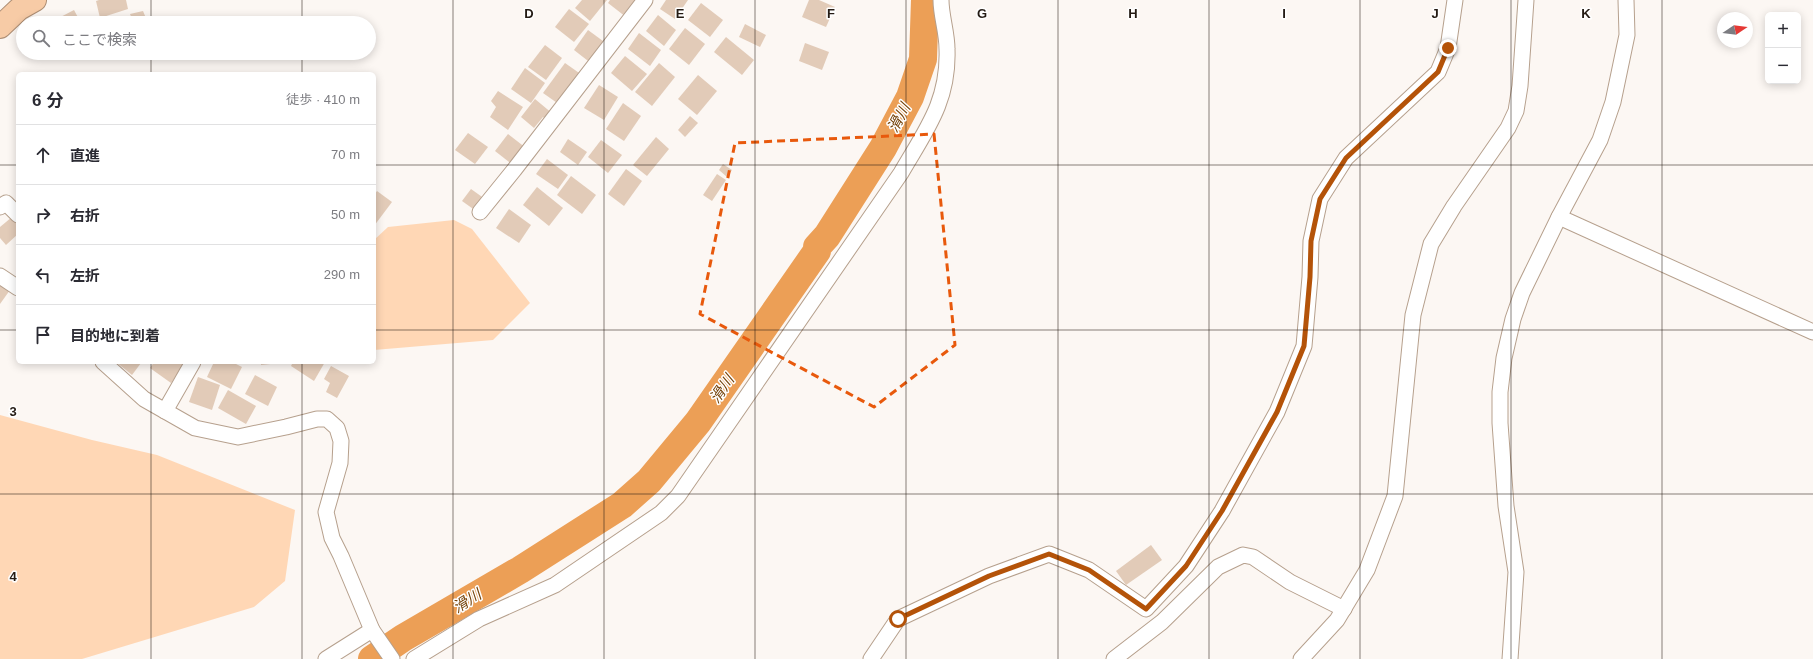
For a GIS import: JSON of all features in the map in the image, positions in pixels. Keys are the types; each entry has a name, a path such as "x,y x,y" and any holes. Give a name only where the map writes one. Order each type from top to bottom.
{"highway":[{"path":"0,27 20,9 35,0"}],"street":[{"path":"480,212 645,0"},
{"path":"414,659 479,618 554,585 661,513 678,496 897,179 932,120 940,102 947,75 947,48 941,0"},
{"path":"871,659 898,619 989,576 1049,554 1089,570 1146,609 1186,566 1222,511 1277,412 1304,346 1310,277 1311,241 1320,199 1346,158 1438,72 1448,48 1455,0"},
{"path":"1301,659 1337,620 1367,570 1395,496 1413,314 1431,244 1454,206 1508,128 1516,111 1520,86 1526,0"},
{"path":"1510,659 1516,572 1506,506 1500,423 1500,392 1504,358 1522,293 1559,217 1600,140 1613,102 1627,35 1626,0"},
{"path":"0,207 6,203 16,213"},
{"path":"1559,217 1813,332"},
{"path":"0,276 16,287"},
{"path":"105,364 144,399 195,428 238,437 316,419 327,419 337,428 341,441 340,463 326,512 332,538 373,631 392,659"},
{"path":"165,411 192,364"},
{"path":"1114,659 1162,622 1218,567 1243,555 1253,557 1290,582 1344,609"},
{"path":"326,659 373,631"}],"highlighted area":[{"path":"934,134 955,345 874,407 700,314 735,143"}],"shaded area":[{"path":"454,220 472,229 530,303 493,340 376,350 376,238 388,227"},
{"path":"0,415 92,440 157,455 295,510 285,581 254,607 82,659 0,659"}],"building":[{"path":"126,0 128,9 106,16 100,16 96,1"},
{"path":"582,0 607,0 590,21 575,8"},
{"path":"610,0 637,0 626,17 608,3"},
{"path":"666,0 688,0 675,19 660,9"},
{"path":"809,0 819,0 835,7 826,27 802,17"},
{"path":"701,3 723,20 710,37 688,20"},
{"path":"569,9 589,24 574,42 555,27"},
{"path":"74,10 77,16 62,16"},
{"path":"143,11 145,16 131,16 130,14"},
{"path":"658,15 676,30 664,46 646,31"},
{"path":"745,24 766,35 760,47 739,37"},
{"path":"685,28 705,44 689,65 669,49"},
{"path":"588,30 607,44 592,64 574,50"},
{"path":"639,33 661,50 650,66 628,49"},
{"path":"726,37 754,60 742,75 714,52"},
{"path":"805,43 829,52 822,70 799,61"},
{"path":"545,45 562,58 546,80 528,67"},
{"path":"625,56 647,74 632,91 611,73"},
{"path":"565,63 582,75 560,105 543,93"},
{"path":"659,63 675,77 652,106 635,92"},
{"path":"525,68 545,83 531,103 511,89"},
{"path":"698,75 717,91 697,115 678,99"},
{"path":"599,85 618,97 604,120 584,108"},
{"path":"498,91 523,107 508,130 490,117 496,107 491,101"},
{"path":"535,99 553,114 548,121 543,117 534,128 521,117"},
{"path":"623,103 641,116 624,141 606,129"},
{"path":"690,116 698,123 685,137 678,130"},
{"path":"468,133 488,147 475,164 455,150"},
{"path":"508,134 526,148 513,165 495,151"},
{"path":"656,137 669,149 647,176 633,165"},
{"path":"568,139 587,152 578,165 560,152"},
{"path":"601,140 622,155 608,173 588,157"},
{"path":"547,159 568,175 558,189 536,174"},
{"path":"723,164 732,170 727,177 719,170"},
{"path":"626,169 642,181 624,206 608,194"},
{"path":"717,174 726,180 712,201 703,195"},
{"path":"571,176 596,195 582,214 557,195"},
{"path":"537,187 563,208 549,226 523,205"},
{"path":"471,189 485,199 476,211 462,201"},
{"path":"377,191 392,202 376,223"},
{"path":"509,209 531,225 519,243 496,228"},
{"path":"12,217 16,222 16,236 6,245 0,238 0,227"},
{"path":"0,284 10,290 0,304"},
{"path":"118,364 140,364 132,375"},
{"path":"153,364 184,365 171,383 150,368"},
{"path":"213,364 236,364 242,367 231,389 207,377"},
{"path":"292,364 324,364 314,381 291,366"},
{"path":"331,366 349,376 337,398 326,392 330,383 324,379"},
{"path":"255,375 277,387 268,406 245,394"},
{"path":"198,377 220,385 212,410 189,402"},
{"path":"228,390 256,406 246,424 218,408"},
{"path":"1151,545 1162,560 1126,585 1116,571"}],"waterway":[{"name":"滑川","path":"372,659 403,638 520,570 622,505 649,481 698,422 817,251 817,247 827,236 883,148 910,97 923,59 925,0"}],"route":[{"path":"898,619 989,576 1049,554 1089,570 1146,609 1186,566 1222,511 1277,412 1304,346 1310,277 1311,241 1320,199 1346,158 1438,72 1448,48"}]}
